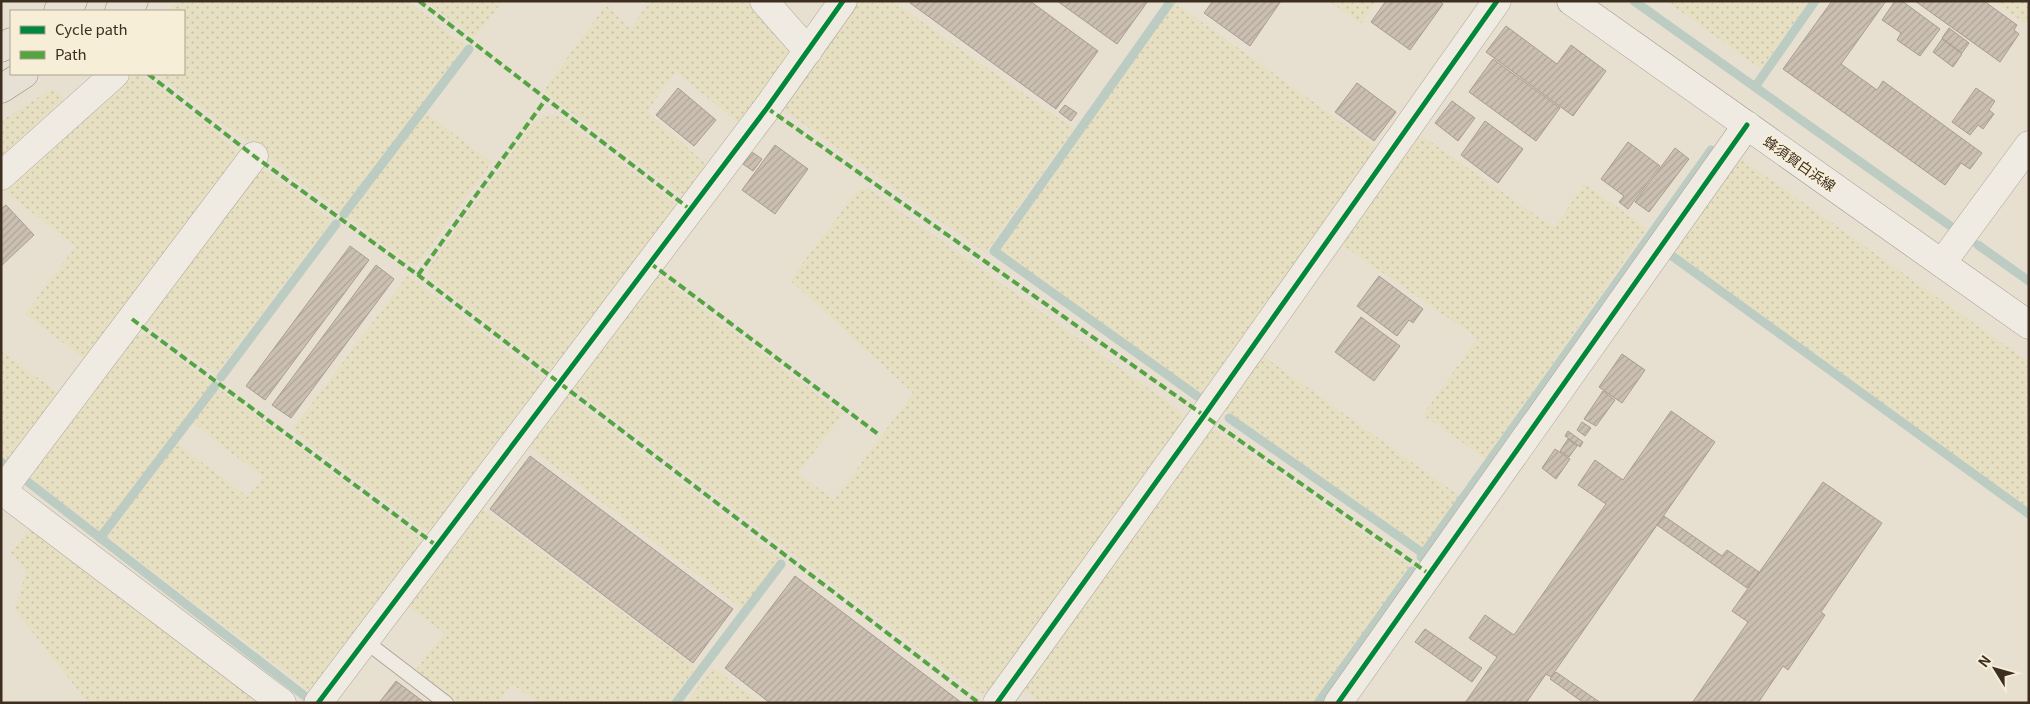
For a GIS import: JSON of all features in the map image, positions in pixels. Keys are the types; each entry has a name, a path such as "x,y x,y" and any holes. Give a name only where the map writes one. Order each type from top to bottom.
{"main road":[{"path":"120,10 134,1"},
{"path":"1,89 22,75"}],"street":[{"path":"764,1 808,51"},
{"path":"318,703 767,108 843,1"},
{"path":"997,703 1204,417 1497,1"},
{"name":"蜂須賀白浜線","path":"1571,1 2029,325"},
{"path":"1,176 114,75"},
{"path":"1338,703 1747,125"},
{"path":"1942,263 2029,145"},
{"path":"254,156 2,491 282,703"}],"lane":[{"path":"364,641 446,703"}],"shaded area":[{"path":"180,1 408,1 466,46 340,212 158,75 185,75 185,10 166,10"},
{"path":"425,1 503,1 474,38"},
{"path":"650,1 752,1 790,49 789,58 741,125 676,72 647,111 710,168 690,192 679,194 543,91 606,5 630,29"},
{"path":"852,1 893,1 1074,129 985,253 785,111 783,100"},
{"path":"1329,1 1377,1 1361,24"},
{"path":"1666,1 1809,1 1761,69"},
{"path":"1993,1 2029,1 2029,26"},
{"path":"1174,2 1379,149 1204,398 998,250"},
{"path":"142,75 209,126 237,152 238,162 90,363 25,314 76,246 5,192 1,186 129,76"},
{"path":"53,88 69,102 1,161 1,121"},
{"path":"426,113 492,162 416,264 409,263 347,217"},
{"path":"558,115 672,201 676,214 558,369 547,369 430,279 429,267 534,122 545,116"},
{"path":"1418,133 1554,228 1584,184 1647,228 1486,459 1423,415 1477,338 1341,244"},
{"path":"1743,160 2029,362 2029,509 1670,249 1731,162"},
{"path":"262,170 269,173 332,220 216,374 150,326 147,310 256,171"},
{"path":"868,188 1179,410 1185,421 991,692 982,693 974,691 575,389 572,377 653,272 843,414 798,473 834,500 913,393 790,280 858,190"},
{"path":"408,275 541,377 543,391 430,533 292,430"},
{"path":"145,334 213,384 101,532 21,472 128,336"},
{"path":"1,351 64,397 14,465 1,456"},
{"path":"1262,355 1461,497 1423,550 1224,410"},
{"path":"217,387 419,538 421,544 314,694 105,535 175,442 248,497 263,477 191,422"},
{"path":"556,397 568,397 780,558 742,609 522,442"},
{"path":"1211,431 1218,432 1411,567 1315,703 1042,703 1022,688 1204,435"},
{"path":"474,502 696,667 670,703 538,703 512,684 498,703 460,703 416,670 444,633 401,601"},
{"path":"31,528 264,703 88,703 15,610 26,571 11,553"},
{"path":"713,667 761,703 686,703"}],"building":[{"path":"912,1 1030,1 1098,51 1056,109 910,3"},
{"path":"1057,1 1148,1 1117,44"},
{"path":"1213,1 1281,1 1250,46 1204,13"},
{"path":"1386,1 1439,1 1443,4 1410,50 1371,22"},
{"path":"1832,1 1886,1 1841,64 1877,90 1883,81 1982,153 1970,169 1961,163 1945,185 1783,69"},
{"path":"1895,1 1902,1 1940,29 1920,56 1897,40 1901,33 1882,20"},
{"path":"1915,1 1984,1 2017,25 2014,30 2019,34 2000,62"},
{"path":"1506,26 1557,64 1571,45 1606,71 1573,116 1486,52"},
{"path":"1949,28 1969,43 1962,53 1942,38"},
{"path":"1942,39 1962,54 1953,67 1933,52"},
{"path":"1493,59 1560,108 1536,141 1469,92"},
{"path":"1357,83 1396,112 1374,141 1335,112"},
{"path":"678,88 716,120 694,146 656,115"},
{"path":"1976,88 1995,101 1989,110 1994,114 1983,129 1978,125 1970,135 1952,122"},
{"path":"1452,101 1475,118 1458,141 1435,123"},
{"path":"1065,105 1077,113 1071,121 1059,112"},
{"path":"1485,121 1523,149 1498,183 1461,155"},
{"path":"1628,142 1660,166 1628,209 1619,202 1624,196 1601,179"},
{"path":"775,145 808,169 775,214 742,190"},
{"path":"1675,148 1689,159 1649,212 1635,202"},
{"path":"752,152 762,159 753,171 743,164"},
{"path":"6,205 34,235 1,266 1,209"},
{"path":"350,246 369,260 265,400 246,386"},
{"path":"376,265 394,279 291,418 272,405"},
{"path":"1379,276 1423,309 1413,323 1409,320 1397,336 1357,306"},
{"path":"1361,317 1400,346 1374,381 1335,352"},
{"path":"1622,354 1645,370 1622,403 1599,387"},
{"path":"1603,391 1615,400 1596,426 1584,419"},
{"path":"1671,411 1715,442 1551,677 1546,674 1526,703 1465,703 1497,657 1469,638 1485,615 1514,635 1606,504 1578,485 1595,460 1623,480"},
{"path":"1582,422 1591,428 1585,436 1577,430"},
{"path":"1568,431 1583,442 1580,447 1565,436"},
{"path":"1568,439 1577,446 1569,457 1560,451"},
{"path":"1555,449 1570,459 1556,479 1542,468"},
{"path":"530,456 733,609 693,663 490,509"},
{"path":"1823,482 1882,523 1821,612 1825,615 1788,670 1783,666 1758,703 1692,703 1748,622 1732,611"},
{"path":"1664,516 1722,556 1727,550 1759,572 1747,588 1657,525"},
{"path":"795,576 962,703 770,703 725,668"},
{"path":"1425,629 1482,668 1472,682 1415,642"},
{"path":"1556,672 1601,703 1584,703 1550,679"},
{"path":"396,681 425,703 379,703"}],"waterway":[{"path":"1171,1 994,251 1197,396"},
{"path":"1634,1 1949,225"},
{"path":"1755,87 1815,1"},
{"path":"344,214 469,49"},
{"path":"1421,557 1711,150"},
{"path":"221,377 336,224"},
{"path":"1978,245 2029,281"},
{"path":"1668,253 2029,514"},
{"path":"100,538 215,386"},
{"path":"1229,418 1424,554"},
{"path":"28,482 306,697"},
{"path":"676,703 781,564"},
{"path":"1318,703 1412,571"}],"marked path":[{"path":"419,1 691,210"},
{"path":"149,75 254,156 418,275 979,703"},
{"path":"418,275 546,99"},
{"path":"767,108 1428,573"},
{"path":"650,263 878,434"},
{"path":"132,319 437,546"}],"cycle path":[{"path":"318,703 767,108 843,1"},
{"path":"997,703 1203,417 1497,1"},
{"path":"1338,703 1747,125"}]}
